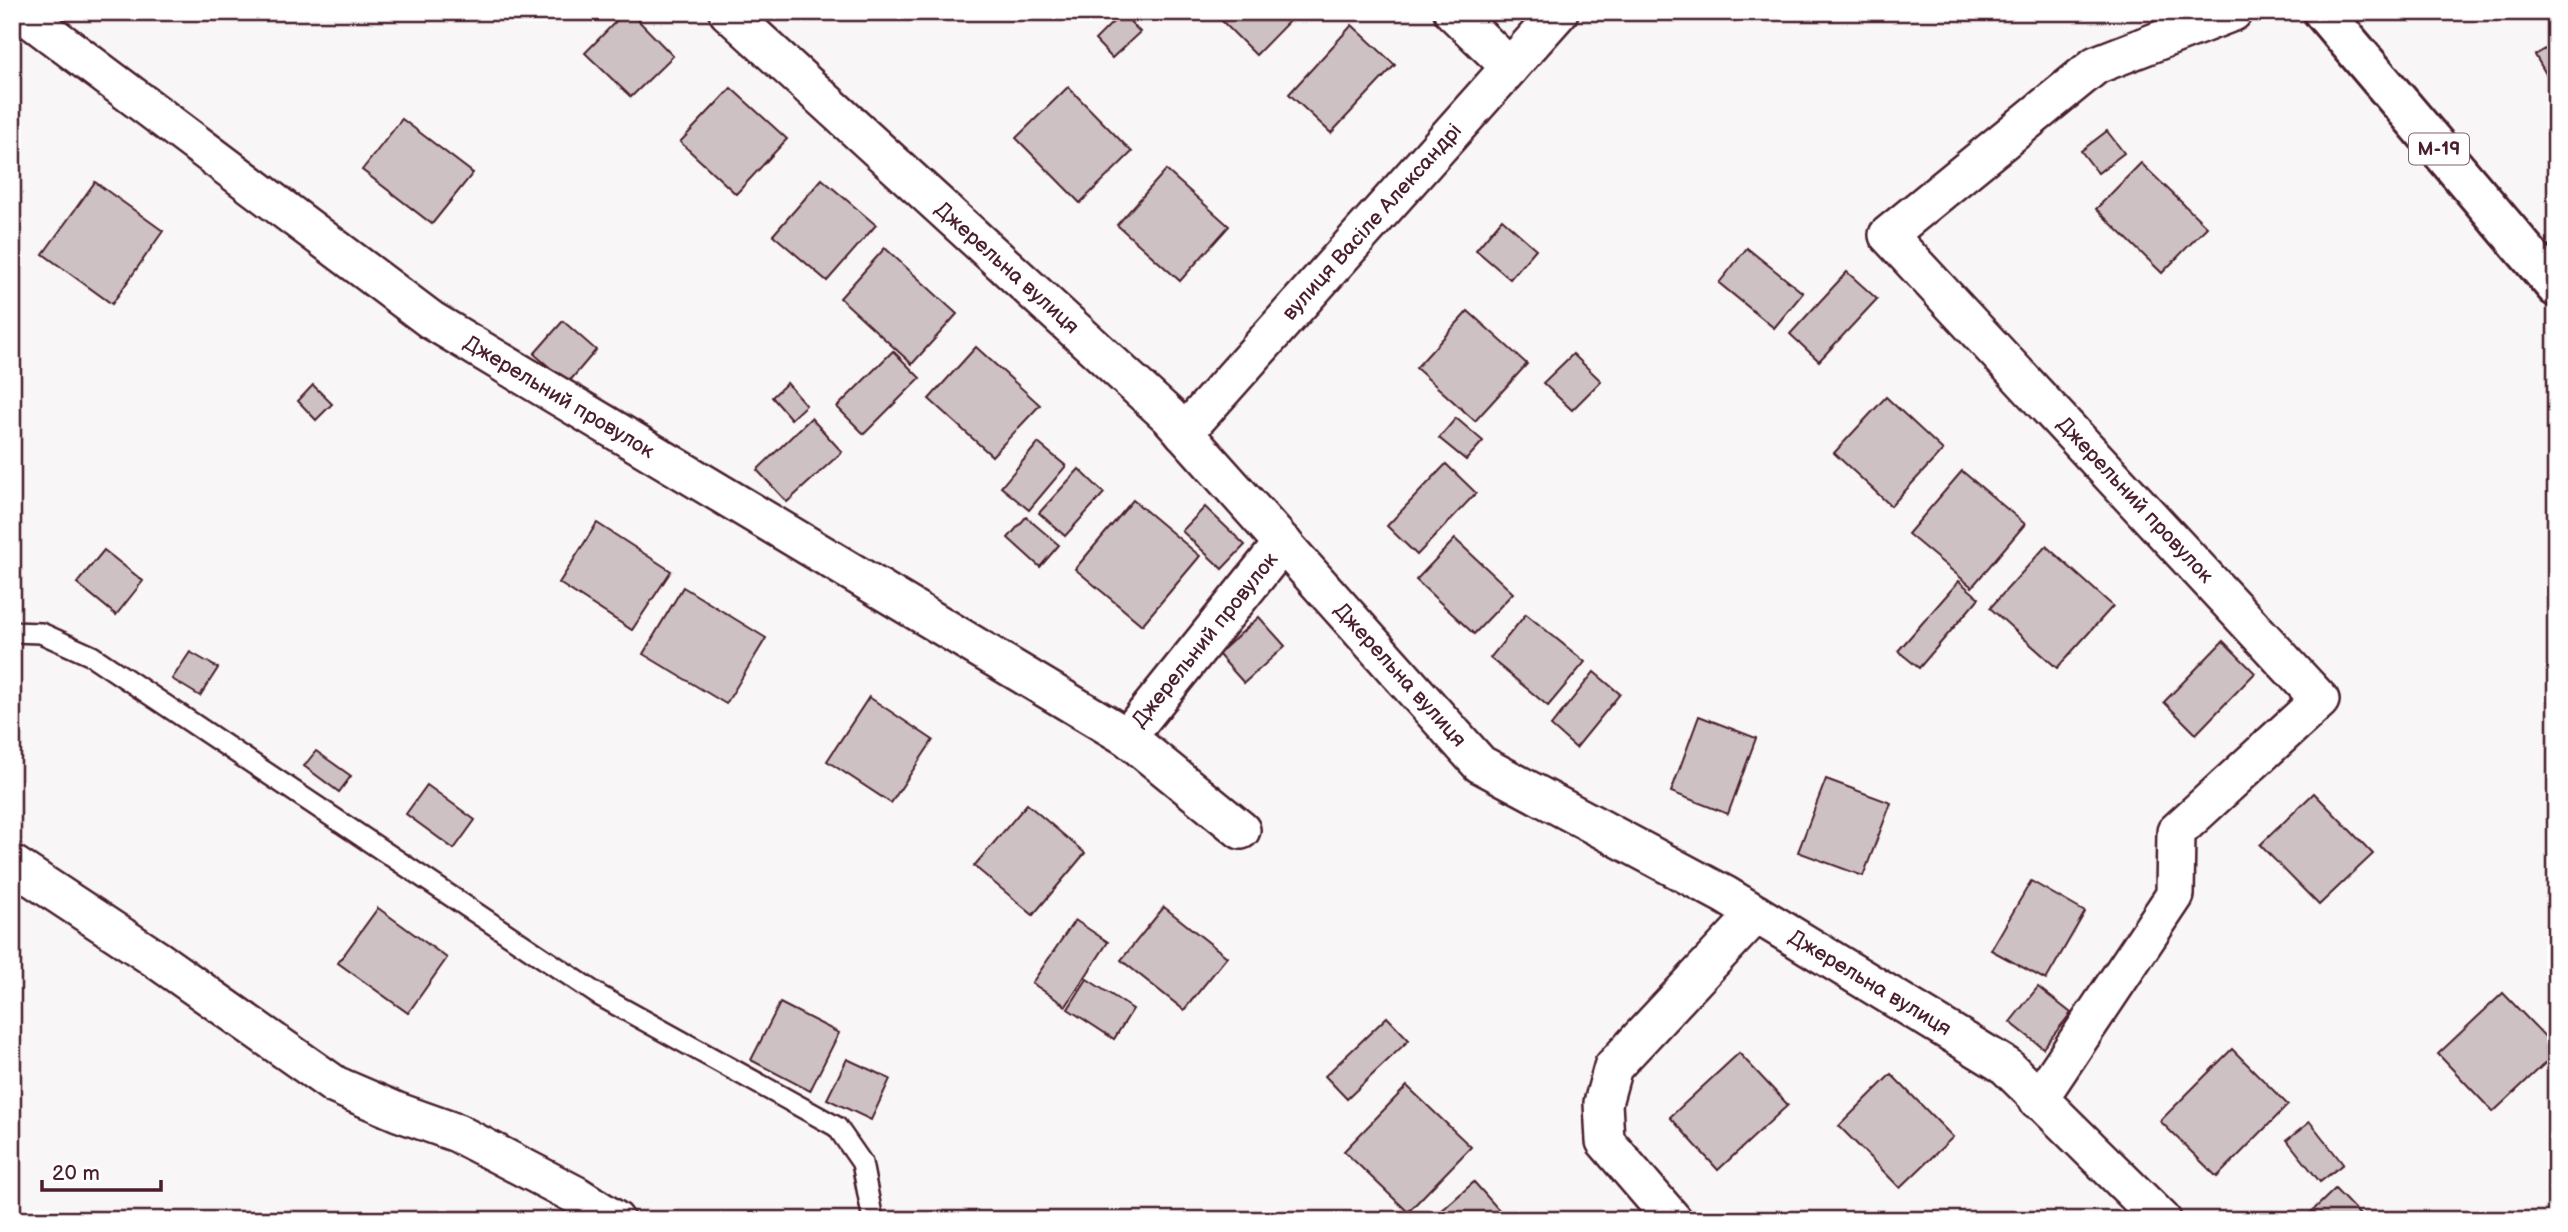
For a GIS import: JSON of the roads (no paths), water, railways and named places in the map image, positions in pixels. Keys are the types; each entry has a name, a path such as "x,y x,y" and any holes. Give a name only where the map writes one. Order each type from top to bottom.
{"highway":[{"name":"М-19","path":"2323,12 2556,287"}],"street":[{"name":"Джерельний провулок","path":"22,12 431,320 1127,737 1241,830"},
{"name":"Джерельна вулиця","path":"728,12 1149,397 1480,764 1725,895 2006,1066 2162,1220"},
{"path":"1453,12 1510,67"},
{"name":"вулиця Васіле Александрі","path":"1184,433 1559,12"},
{"name":"Джерельний провулок","path":"2038,1100 2175,895 2176,832 2320,700 1888,235 2096,65 2234,12"},
{"name":"Джерельний провулок","path":"1127,737 1283,543"},
{"path":"12,864 156,959 335,1085 457,1133 576,1195 615,1220"},
{"path":"1673,1220 1605,1142 1603,1103 1613,1067 1756,914"}],"lane":[{"path":"12,632 41,633 92,656 600,996 837,1127 862,1163 873,1220"}]}
